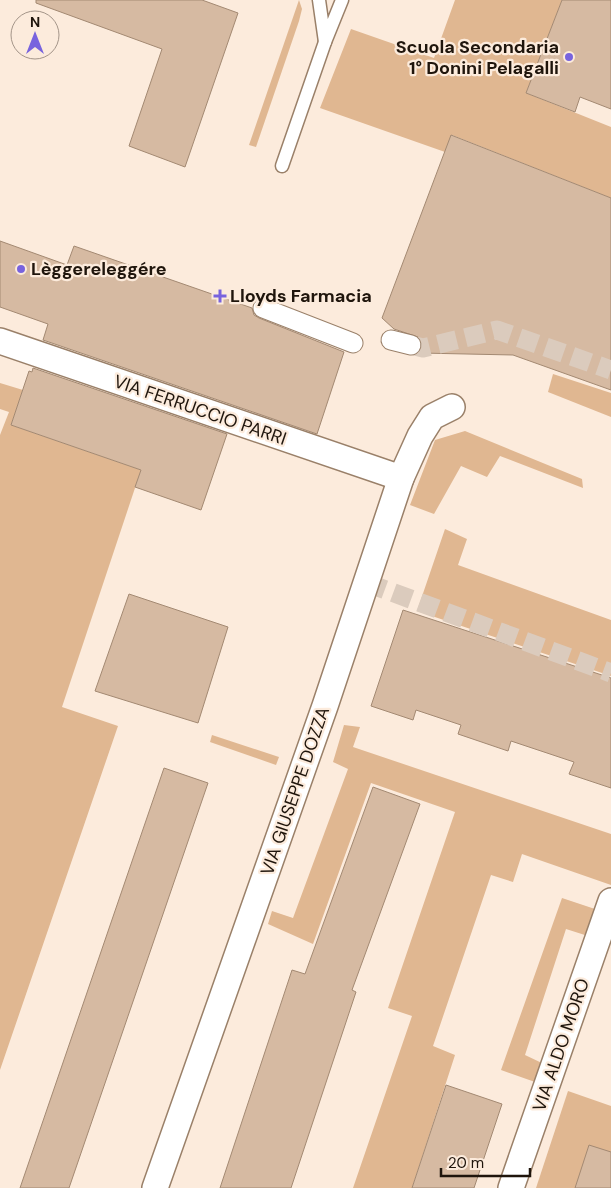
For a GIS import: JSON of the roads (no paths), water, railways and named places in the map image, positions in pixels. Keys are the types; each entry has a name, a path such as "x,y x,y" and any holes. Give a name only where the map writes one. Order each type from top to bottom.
{"street":[{"path":"262,308 353,343"},
{"path":"391,340 411,345"},
{"name":"VIA FERRUCCIO PARRI","path":"0,341 401,478"},
{"name":"VIA GIUSEPPE DOZZA","path":"155,1188 325,706 401,478 420,436 432,417 452,407"},
{"name":"VIA ALDO MORO","path":"511,1188 611,901"}],"lane":[{"path":"319,0 325,42"},
{"path":"282,166 325,42 342,0"}],"tunnel":[{"path":"411,345 423,348 497,330 611,370"},
{"path":"367,583 611,673"}],"place":[{"name":"Scuola Secondaria 1° Donini Pelagalli","path":"569,57"},
{"name":"Lèggereleggére","path":"21,269"},
{"name":"Lloyds Farmacia","path":"220,296"}]}
